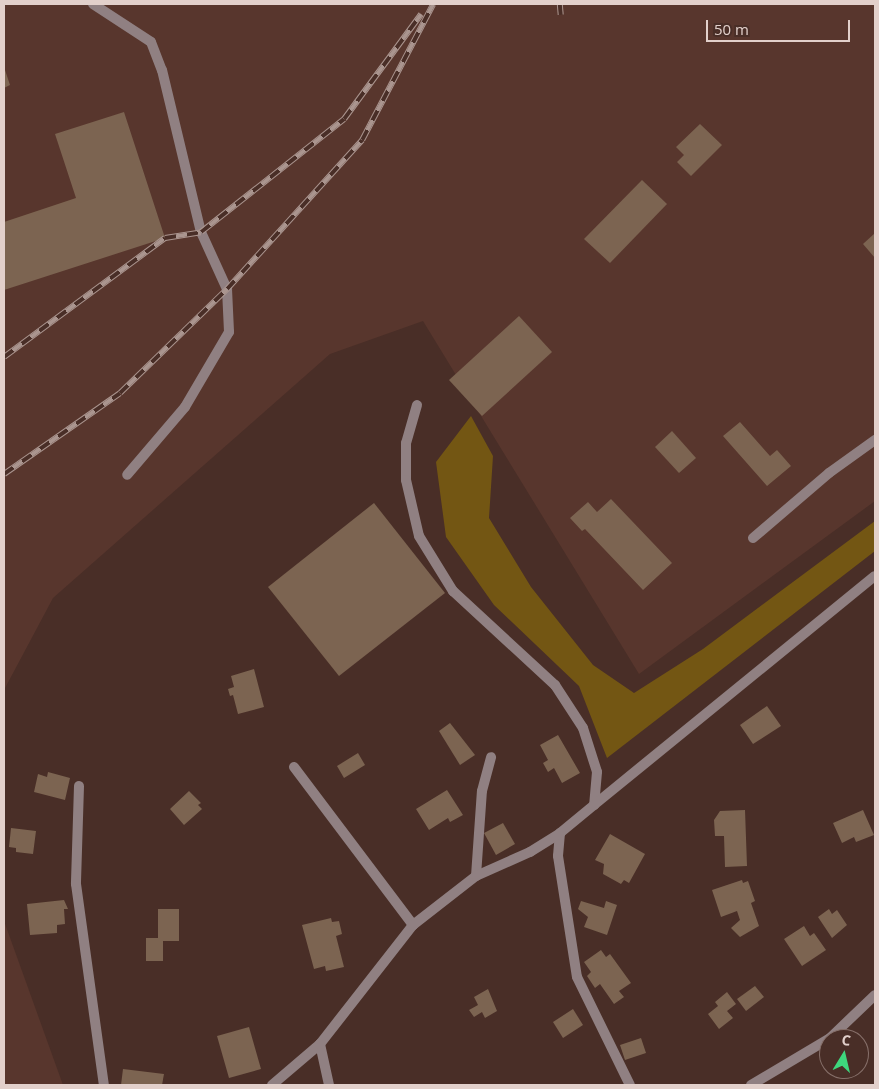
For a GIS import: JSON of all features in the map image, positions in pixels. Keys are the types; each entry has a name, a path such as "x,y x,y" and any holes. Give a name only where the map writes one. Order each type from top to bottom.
{"street":[{"path":"94,4 151,42 162,70 201,232 227,289 229,332 185,408 127,475"},
{"path":"416,405 406,443 406,480 419,536 453,591 555,685 583,728 597,772 594,805"},
{"path":"752,538 829,473 875,440"},
{"path":"272,1085 320,1044 413,925 476,876 530,852 560,833 875,576"},
{"path":"476,876 482,791 491,757"},
{"path":"294,767 413,925"},
{"path":"79,786 76,884 104,1085"},
{"path":"560,833 558,856 577,977 630,1085"},
{"path":"750,1085 830,1038 875,994"},
{"path":"320,1044 328,1085"}],"shaded area":[{"path":"4,4 875,4 875,501 639,674 423,321 330,354 53,598 4,690"},
{"path":"471,416 493,456 489,518 531,587 593,665 634,693 703,649 875,521 875,551 607,758 579,686 494,605 446,537 436,462"},
{"path":"4,921 63,1085 4,1085"}],"building":[{"path":"4,67 10,85 4,88"},
{"path":"124,112 165,238 4,290 4,222 76,198 55,134"},
{"path":"700,124 722,145 691,176 677,162 684,155 676,147"},
{"path":"642,180 667,204 610,263 584,239"},
{"path":"875,233 875,258 863,244"},
{"path":"519,316 552,352 482,416 449,380"},
{"path":"740,422 770,456 777,450 791,466 767,486 723,436"},
{"path":"672,431 696,458 679,473 655,447"},
{"path":"611,499 672,563 643,590 585,529 582,531 570,518 588,502 597,512"},
{"path":"374,503 445,593 339,676 268,587"},
{"path":"254,669 264,707 238,714 233,695 230,696 228,689 234,687 231,676"},
{"path":"767,706 781,726 753,744 740,725"},
{"path":"450,723 475,755 460,765 439,731"},
{"path":"558,735 580,773 562,783 554,768 548,772 543,763 548,760 540,745"},
{"path":"358,753 365,765 344,778 337,766"},
{"path":"48,772 70,778 65,800 34,792 38,774 47,777"},
{"path":"447,790 463,815 450,822 448,818 429,830 416,809"},
{"path":"189,791 201,803 198,805 202,809 184,825 170,809"},
{"path":"745,810 747,866 725,867 724,836 715,836 714,820 720,811"},
{"path":"863,810 874,835 856,842 854,837 842,843 833,823"},
{"path":"503,823 515,844 496,855 484,833"},
{"path":"11,828 36,831 33,854 16,852 16,848 9,847"},
{"path":"610,834 645,854 629,883 624,880 621,884 603,874 604,864 595,860"},
{"path":"742,880 743,883 748,881 755,901 751,903 759,926 740,937 731,928 740,920 737,911 721,917 712,890"},
{"path":"64,900 68,909 64,909 65,924 57,925 57,933 30,935 27,904"},
{"path":"581,901 604,908 606,901 617,905 607,935 584,927 588,917 578,909"},
{"path":"158,909 179,909 179,941 163,941 163,961 146,961 146,938 158,938"},
{"path":"829,909 832,914 837,910 847,925 832,938 818,917"},
{"path":"331,918 332,922 339,921 342,934 336,936 344,967 326,971 325,966 314,969 302,925"},
{"path":"804,926 810,936 814,933 826,950 802,966 784,939"},
{"path":"601,950 606,957 610,954 631,983 619,991 624,997 614,1004 600,984 595,988 587,976 591,972 584,962"},
{"path":"755,986 764,997 746,1011 737,999"},
{"path":"488,989 497,1011 485,1018 482,1012 474,1017 469,1010 478,1005 474,997"},
{"path":"727,992 736,1004 727,1011 733,1018 719,1029 708,1014 718,1006 715,1002"},
{"path":"573,1009 583,1025 563,1038 553,1022"},
{"path":"249,1027 261,1069 229,1078 217,1036"},
{"path":"641,1038 646,1053 625,1060 620,1045"},
{"path":"123,1069 164,1074 162,1085 121,1085"}],"railway":[{"path":"4,474 120,393 227,289 362,140 433,4"},
{"path":"560,4 561,15"},
{"path":"4,357 165,238 201,232 344,119 421,14"}]}
